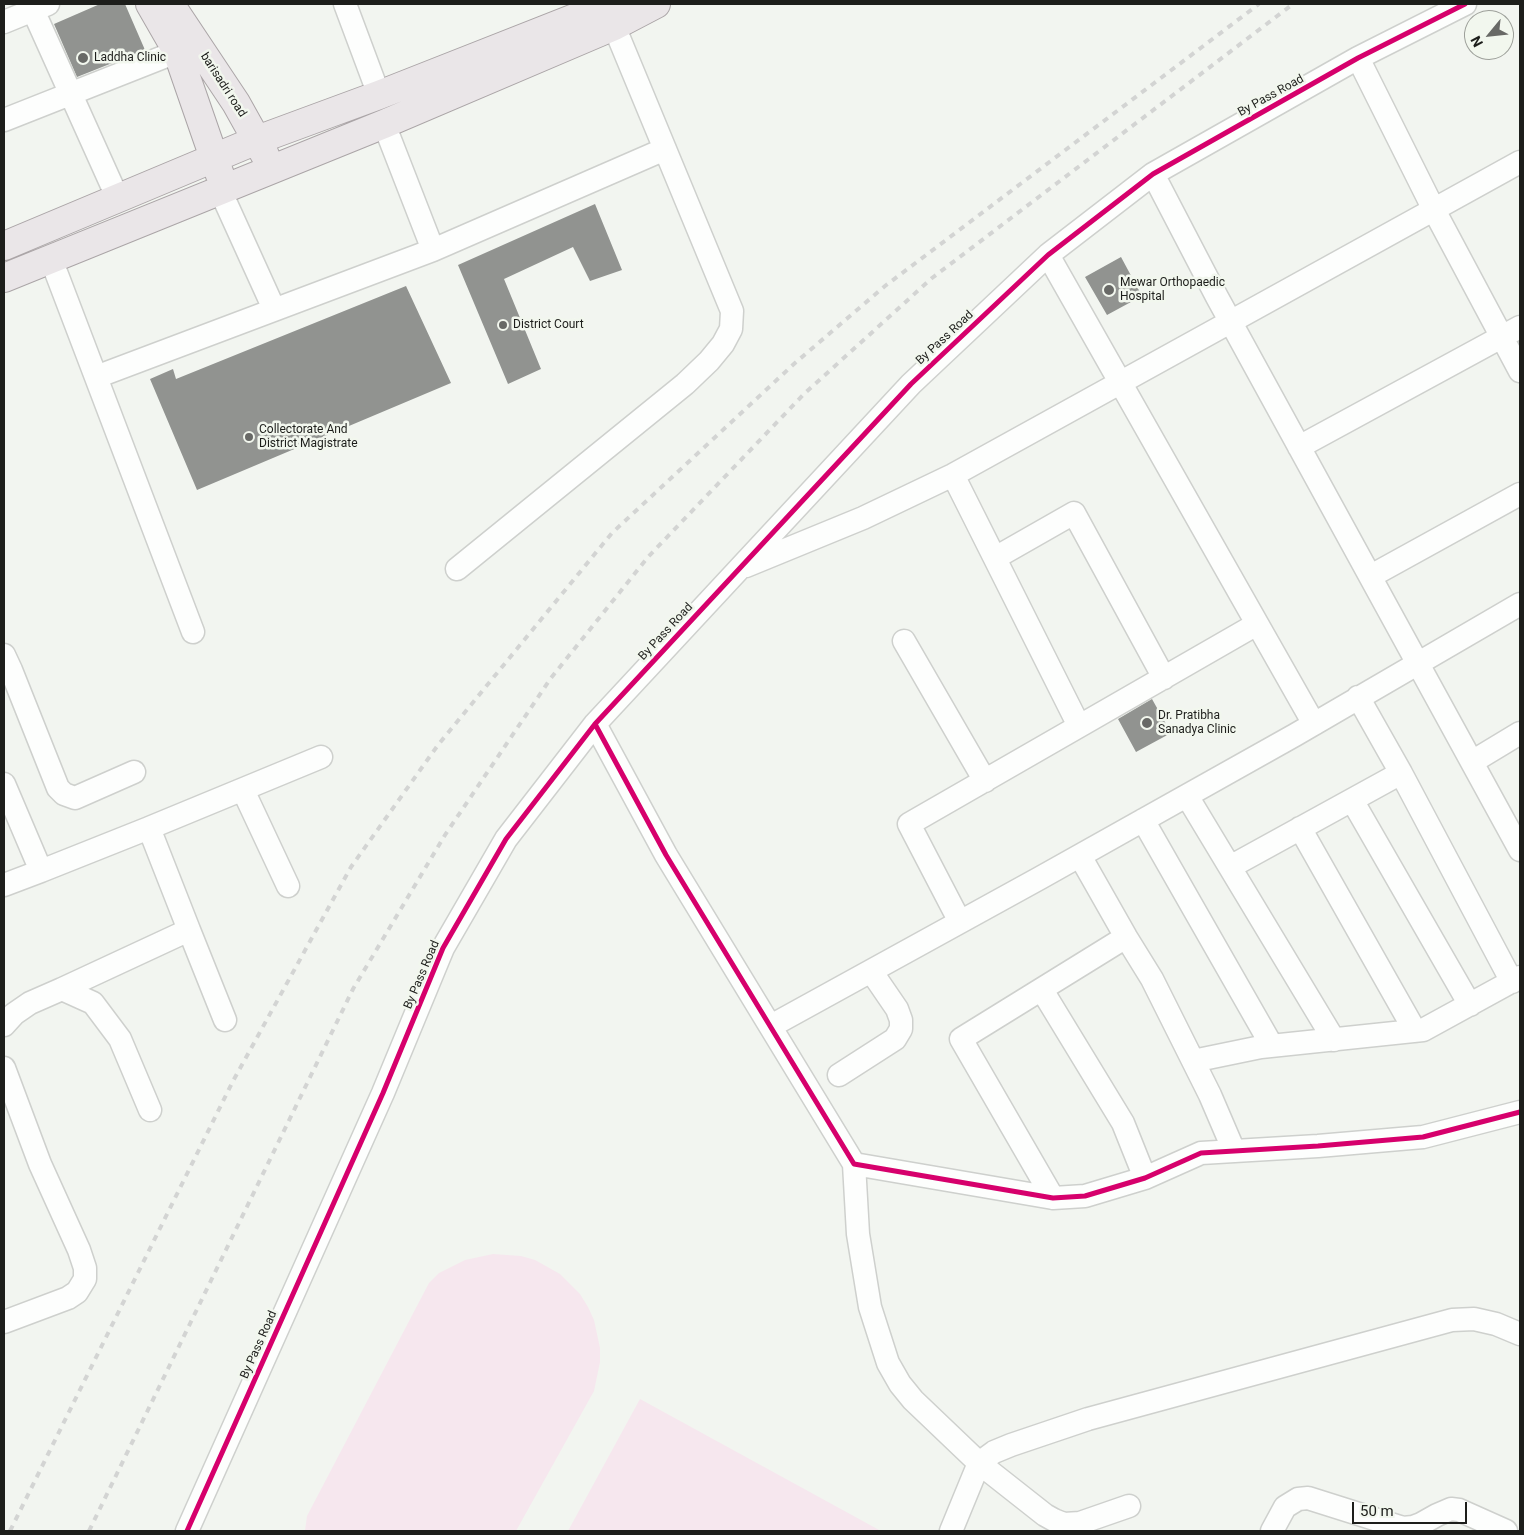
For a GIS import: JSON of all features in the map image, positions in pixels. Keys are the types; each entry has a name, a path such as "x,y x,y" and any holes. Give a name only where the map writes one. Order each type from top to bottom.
{"main road":[{"path":"4,278 384,124 515,54 605,10 656,4"},
{"name":"barisadri road","path":"160,9 187,48 236,103 273,169"},
{"path":"187,48 223,189"},
{"path":"4,246 257,140 379,95 515,54"}],"street":[{"path":"345,4 379,95"},
{"name":"By Pass Road","path":"186,1531 383,1093 443,948 506,839 595,724 911,384 1048,255 1153,174 1358,58 1465,4"},
{"path":"4,22 40,7 71,94 118,199"},
{"path":"457,568 685,384 709,361 723,344 730,329 732,311 605,10"},
{"path":"4,120 187,48"},
{"path":"1358,58 1434,210 1511,332 1520,371"},
{"path":"384,124 433,250"},
{"path":"96,377 433,250 665,149"},
{"path":"740,568 863,518 953,475 1520,162"},
{"path":"1153,174 1230,321 1520,849"},
{"path":"223,189 274,309"},
{"path":"1048,255 1314,724"},
{"path":"51,259 193,632"},
{"path":"1299,446 1511,332"},
{"path":"953,475 1079,726"},
{"path":"1371,576 1520,494"},
{"path":"995,558 1074,513 1164,678"},
{"path":"771,1026 1187,796 1520,604"},
{"path":"960,922 909,824 1257,624"},
{"path":"904,641 985,781"},
{"path":"4,655 12,670 58,788 64,794 75,798 134,772"},
{"path":"1194,1061 1272,1046 1423,1030 1516,980 1358,697"},
{"path":"595,724 666,854 854,1164 858,1234 870,1307 888,1363 913,1400 979,1463 1045,1515 1064,1524 1080,1523 1129,1506"},
{"path":"1472,762 1520,733"},
{"path":"4,885 321,757"},
{"path":"1230,867 1401,772"},
{"path":"4,784 41,871"},
{"path":"242,790 288,886"},
{"path":"1187,796 1334,1040"},
{"path":"1352,800 1470,1005"},
{"path":"1143,820 1272,1046"},
{"path":"149,828 225,1020"},
{"path":"1300,828 1415,1031"},
{"path":"1080,856 1126,937 1152,978 1194,1061 1234,1152"},
{"path":"4,1025 14,1014 30,1003 189,930"},
{"path":"1053,1198 961,1039 1126,937"},
{"path":"839,1075 895,1039 901,1029 898,1009 871,971"},
{"path":"62,989 93,1003 120,1039 150,1110"},
{"path":"1042,990 1123,1123 1145,1178"},
{"path":"4,1068 13,1117 40,1164 79,1250 85,1268 85,1279 77,1292 68,1298 4,1322"},
{"path":"854,1164 1053,1198 1086,1196 1145,1178 1201,1153 1423,1137 1520,1112"},
{"path":"951,1531 979,1463 994,1452 1088,1419 1452,1320 1474,1318 1496,1324 1520,1334"},
{"path":"1272,1531 1285,1507 1298,1499 1308,1498 1403,1528 1421,1524 1437,1514 1451,1509 1459,1510 1506,1531"}],"shaded area":[{"path":"493,1254 521,1256 535,1260 560,1274 580,1294 588,1307 594,1320 600,1348 600,1362 594,1391 516,1531 305,1531 307,1516 429,1283 439,1273 465,1260"},
{"path":"640,1399 881,1531 568,1531"}],"building":[{"path":"100,4 125,4 145,50 77,77 54,24"},
{"name":"District Court","path":"595,204 622,270 590,281 573,247 504,279 541,369 508,384 458,265"},
{"path":"1121,257 1142,296 1107,315 1085,277"},
{"name":"Collectorate And District Magistrate","path":"406,286 451,383 197,490 150,379 173,369 176,379"},
{"path":"1152,699 1171,733 1136,752 1118,719"}],"railway":[{"path":"10,1531 233,1081 351,867 438,745 612,533 795,363 885,286 1259,4"},
{"path":"89,1531 353,989 445,835 551,678 648,557 804,394 932,278 1293,4"}],"cycle path":[{"path":"187,1531 383,1093 443,948 506,839 595,724 911,384 1048,255 1153,174 1358,58 1465,4"},
{"path":"595,724 666,855 854,1164 1053,1198 1085,1196 1145,1178 1201,1153 1423,1137 1520,1112"}],"place":[{"name":"Laddha Clinic","path":"83,58"},
{"name":"Mewar Orthopaedic Hospital","path":"1109,290"},
{"name":"District Court","path":"503,325"},
{"name":"Collectorate And District Magistrate","path":"249,437"},
{"name":"Dr. Pratibha Sanadya Clinic","path":"1147,723"}]}
